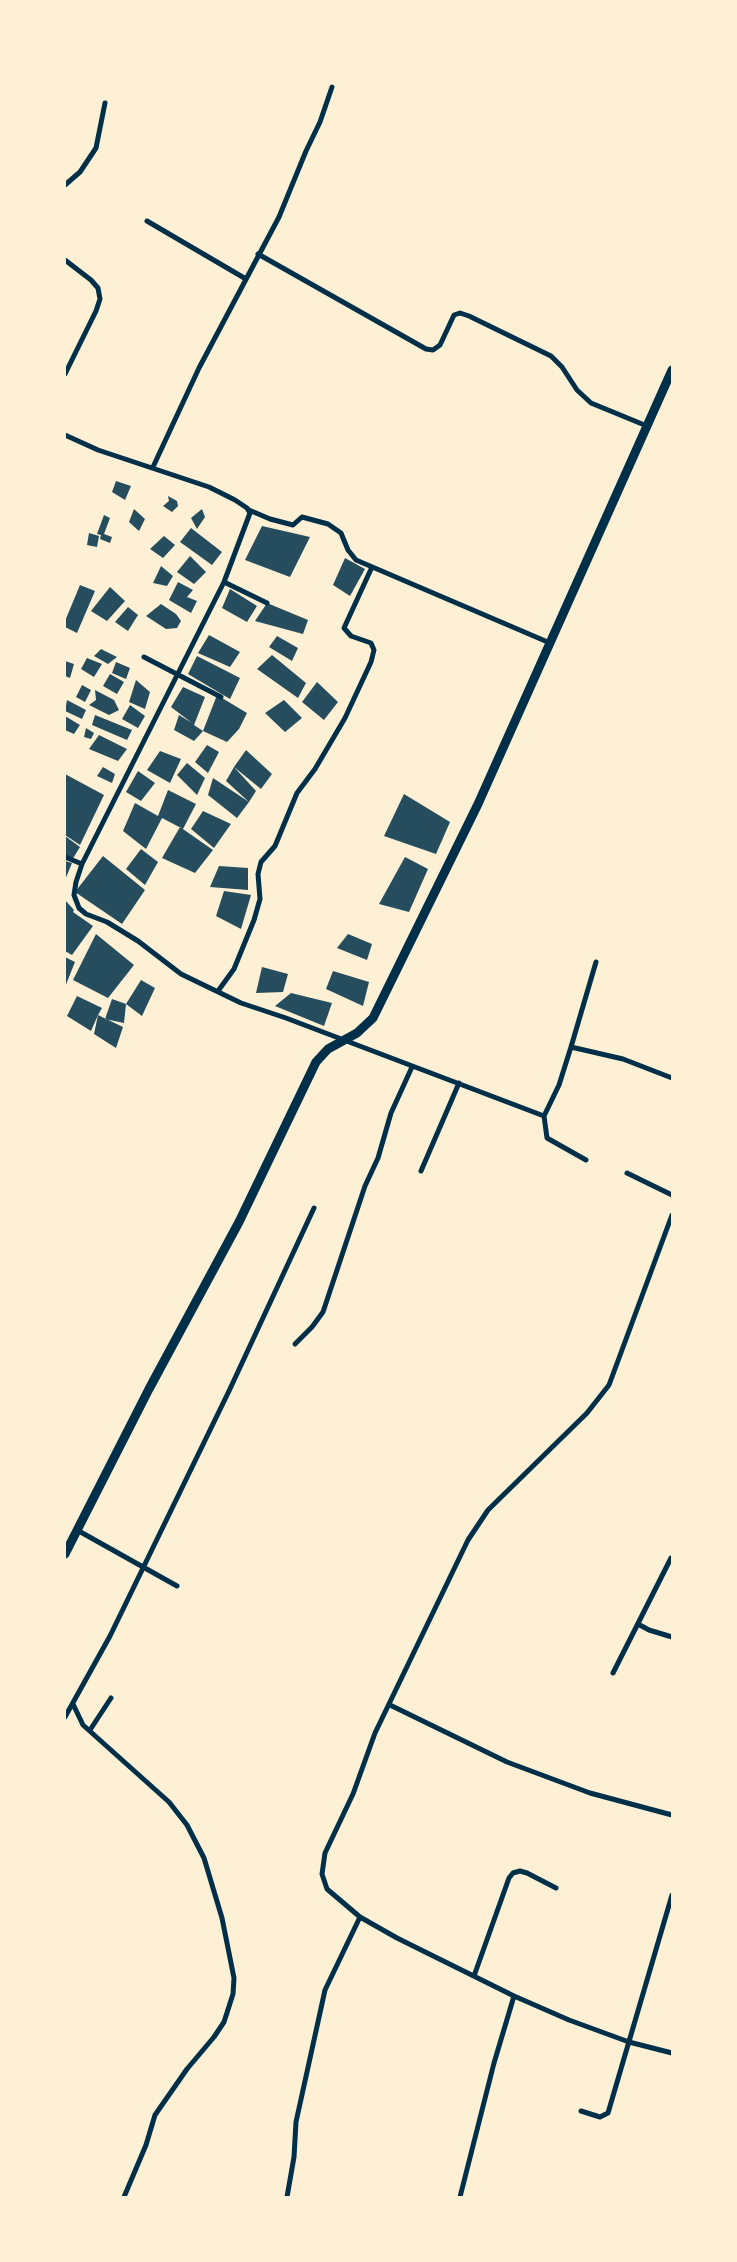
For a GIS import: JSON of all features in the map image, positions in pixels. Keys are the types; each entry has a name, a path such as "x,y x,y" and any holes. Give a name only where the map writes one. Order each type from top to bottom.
{"street":[{"path":"153,467 199,368 280,214 320,122 332,87"},
{"path":"65,185 80,172 96,148 104,103"},
{"path":"147,221 246,279"},
{"path":"258,254 426,349 433,350 440,346 454,315 460,313 469,316 551,356 562,367 577,390 591,403 648,426"},
{"path":"65,260 92,280 98,288 100,298 65,374"},
{"path":"65,1554 149,1389 239,1222 316,1062 342,1040 357,1033 373,1018 478,804 672,370"},
{"path":"65,435 104,452 209,487 235,500 249,510 270,519 293,525 302,518 328,524 341,533 351,556 372,567 550,643"},
{"path":"249,510 249,517 224,582 82,864 74,895 79,908 86,914 107,922 138,941 181,974 241,1003 286,1018 544,1116"},
{"path":"218,991 234,969 254,920 260,899 258,874 260,862 275,846 297,793 315,769 345,718 371,662 374,650 371,644 350,636 344,628 372,567"},
{"path":"224,582 267,603"},
{"path":"144,657 221,697"},
{"path":"65,857 82,864"},
{"path":"586,1160 548,1138 544,1116 559,1085 596,962"},
{"path":"571,1047 623,1059 672,1078"},
{"path":"295,1344 312,1327 323,1312 366,1186 378,1158 391,1113 412,1066"},
{"path":"421,1171 459,1083"},
{"path":"627,1172 672,1195"},
{"path":"65,1717 110,1636 145,1567 314,1208"},
{"path":"672,1215 609,1384 587,1413 513,1483 477,1524 375,1734 353,1794 325,1853 322,1874 327,1888 360,1917 474,1976 568,2020 629,2042 672,2053"},
{"path":"78,1530 177,1586"},
{"path":"612,1673 672,1558"},
{"path":"638,1624 648,1630 672,1637"},
{"path":"91,1729 111,1698"},
{"path":"72,1704 81,1722 91,1729 169,1802 187,1825 204,1858 222,1918 234,1978 233,1994 224,2022 187,2069 156,2115 146,2145 124,2197"},
{"path":"390,1705 507,1762 590,1792 672,1815"},
{"path":"474,1976 509,1878 513,1873 520,1871 527,1873 556,1888"},
{"path":"580,2111 600,2117 608,2113 672,1895"},
{"path":"287,2197 294,2157 296,2122 325,1990 360,1917"},
{"path":"460,2197 494,2062 514,1996"}],"building":[{"path":"116,481 131,486 125,500 112,492"},
{"path":"168,496 177,501 178,506 172,512 163,506 169,501"},
{"path":"134,509 145,519 139,531 129,522"},
{"path":"202,509 205,517 197,529 191,518"},
{"path":"104,515 110,518 104,534 112,537 110,543 100,539 101,535 97,534"},
{"path":"262,526 310,537 290,577 245,560"},
{"path":"191,528 222,552 212,565 180,542"},
{"path":"89,533 99,536 97,547 87,545"},
{"path":"164,536 175,545 163,558 150,549"},
{"path":"190,556 206,572 194,584 177,572"},
{"path":"345,558 365,569 350,596 333,585"},
{"path":"161,566 173,576 167,586 153,583"},
{"path":"178,582 193,590 187,597 197,601 191,613 169,600"},
{"path":"80,585 95,591 77,633 65,627 65,621"},
{"path":"110,587 125,601 107,621 91,611"},
{"path":"230,589 257,606 247,622 222,608"},
{"path":"267,603 308,620 303,634 255,621"},
{"path":"161,604 176,614 181,621 177,628 166,629 146,616"},
{"path":"128,607 138,615 128,631 115,622"},
{"path":"209,635 240,652 230,667 198,653"},
{"path":"277,636 298,648 292,661 269,647"},
{"path":"101,649 117,657 108,664 94,656"},
{"path":"272,655 306,683 298,698 257,669"},
{"path":"197,656 240,678 230,699 188,674"},
{"path":"87,658 102,664 94,677 81,669"},
{"path":"65,661 74,664 70,678 65,676"},
{"path":"116,662 130,668 126,679 112,673"},
{"path":"110,674 124,682 117,694 103,686"},
{"path":"136,680 150,692 145,709 129,702"},
{"path":"317,682 338,702 324,720 302,702"},
{"path":"82,685 91,690 85,702 76,697"},
{"path":"183,687 205,697 194,725 203,731 194,741 174,730 179,715 192,723 171,707"},
{"path":"95,690 114,700 119,710 109,715 89,705 96,700"},
{"path":"217,695 247,713 239,729 227,742 203,731"},
{"path":"67,700 86,710 82,719 65,711"},
{"path":"284,700 302,718 285,732 265,713"},
{"path":"130,705 145,716 138,728 122,719"},
{"path":"95,715 132,730 127,740 92,725"},
{"path":"65,716 80,725 74,734 65,730"},
{"path":"86,728 94,733 91,739 84,737"},
{"path":"99,735 127,749 118,761 89,749"},
{"path":"207,745 219,752 208,773 195,762"},
{"path":"246,750 272,774 261,789 234,767"},
{"path":"160,751 181,759 170,783 147,770"},
{"path":"187,763 205,778 197,795 177,775"},
{"path":"103,767 115,774 112,783 97,776"},
{"path":"234,767 256,791 249,802 226,781"},
{"path":"138,771 155,783 141,801 126,792"},
{"path":"65,774 104,795 80,845 65,835"},
{"path":"213,778 249,802 237,818 208,795"},
{"path":"168,790 196,804 183,829 162,818 146,849 123,831 135,803 158,816"},
{"path":"404,794 450,822 436,854 384,836"},
{"path":"203,811 231,824 214,848 191,829"},
{"path":"180,827 213,850 195,873 162,858"},
{"path":"65,836 80,847 72,860 65,855"},
{"path":"141,849 158,862 145,885 126,869"},
{"path":"103,856 145,890 122,924 75,892"},
{"path":"405,857 428,869 409,912 379,904"},
{"path":"65,861 72,863 65,880"},
{"path":"219,866 248,868 248,890 210,887"},
{"path":"224,891 251,895 241,929 216,916"},
{"path":"65,900 74,910 73,912 93,926 72,955 65,951"},
{"path":"96,934 134,965 108,998 73,980"},
{"path":"348,934 372,944 367,960 337,948"},
{"path":"65,957 75,962 65,987"},
{"path":"262,967 288,974 283,992 256,993"},
{"path":"333,971 369,982 363,1006 326,989"},
{"path":"141,980 155,988 142,1016 126,1004"},
{"path":"291,993 332,1003 324,1026 275,1006"},
{"path":"77,996 102,1008 91,1031 67,1016"},
{"path":"112,999 126,1004 124,1023 105,1019"},
{"path":"98,1015 123,1027 116,1048 94,1034"}]}
